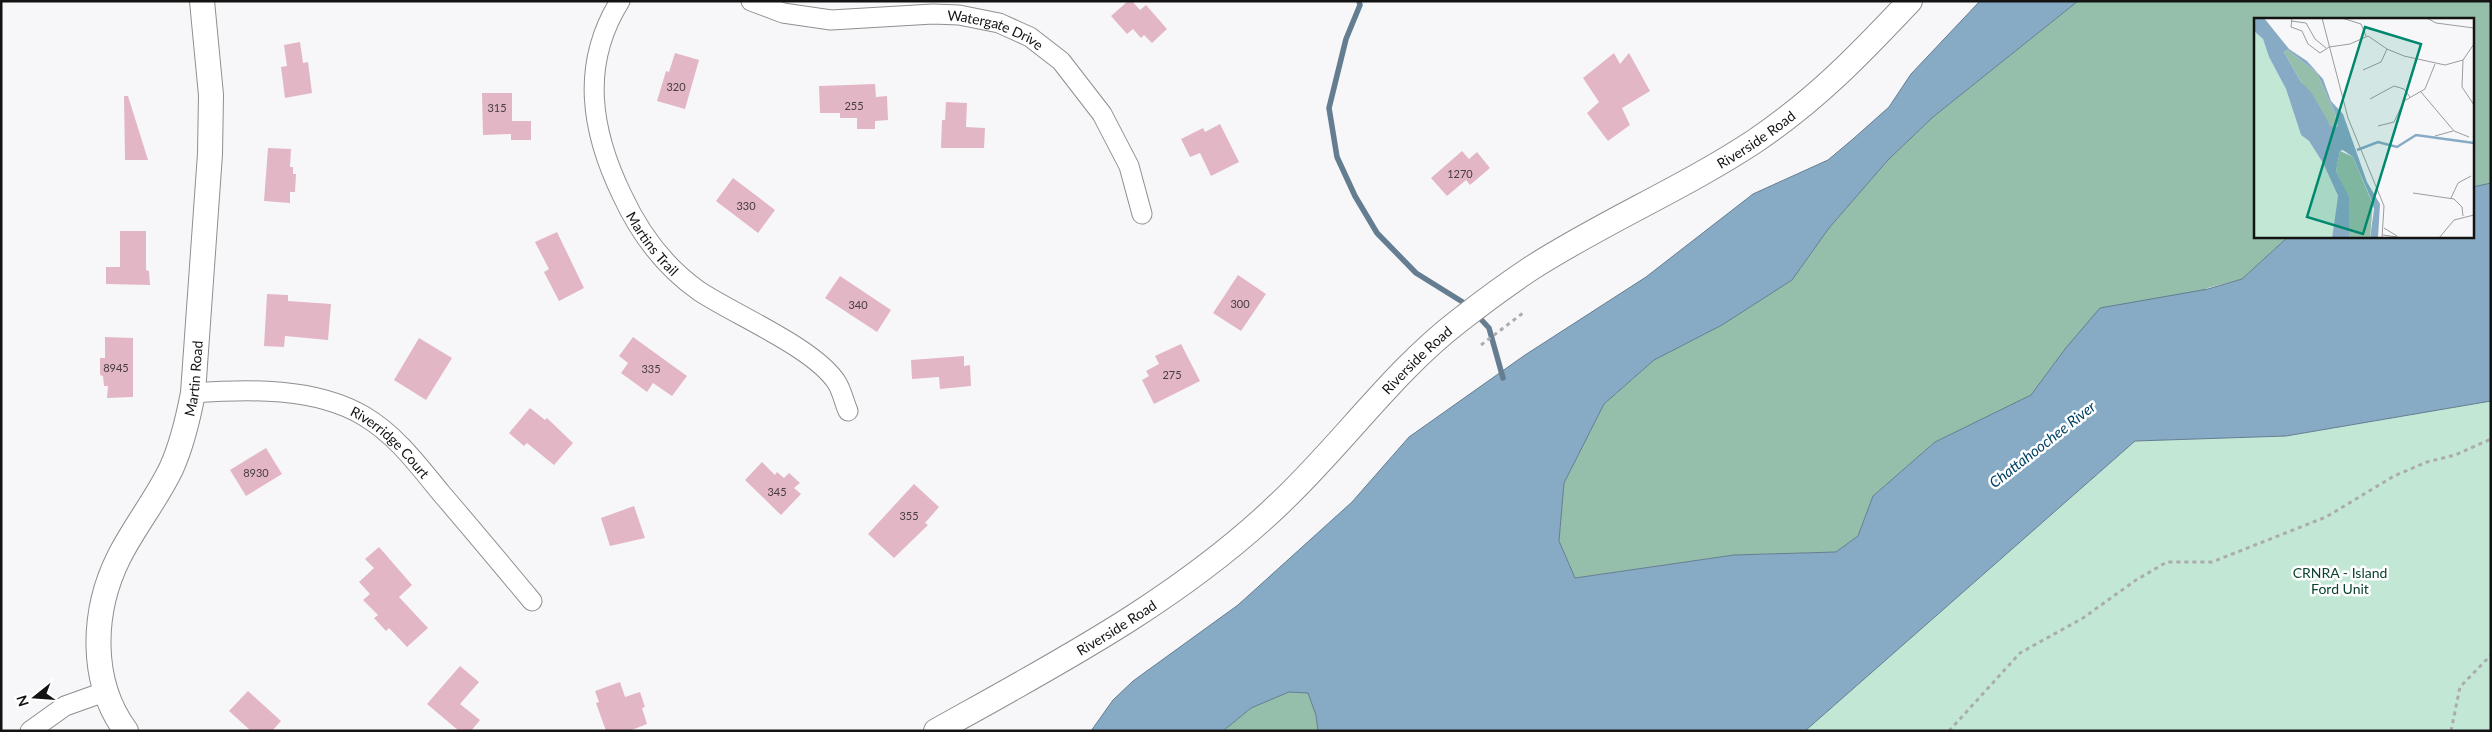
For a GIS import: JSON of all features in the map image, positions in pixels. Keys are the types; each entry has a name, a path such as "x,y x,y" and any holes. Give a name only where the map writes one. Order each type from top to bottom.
{"street":[{"name":"Martin Road","path":"126,731 106,691 100,668 98,642 100,615 104,592 119,557 154,501 171,468 186,428 193,393 210,154 211,95 202,1"},
{"name":"Martins Trail","path":"620,1 612,15 602,41 595,72 594,103 598,134 607,165 634,220 667,263 699,290 818,361 837,383 848,411"},
{"name":"Watergate Drive","path":"751,1 783,13 831,20 933,14 960,15 999,23 1030,37 1061,61 1102,114 1129,166 1142,214"},
{"name":"Riverside Road","path":"936,731 1086,647 1152,606 1216,559 1278,506 1331,452 1402,372 1458,321 1532,268 1754,142 1820,92 1910,1"},
{"name":"Riverridge Court","path":"193,393 218,391 300,394 338,404 364,416 400,444 532,600"},
{"path":"30,731 65,706 106,691"}],"path":[{"path":"1481,345 1523,313"},
{"path":"1949,731 2020,654 2083,618 2136,580 2167,562 2212,562 2220,559 2326,517 2394,476 2427,462 2455,455 2491,439"},
{"path":"2451,731 2460,687 2491,654"}],"green space":[{"path":"2078,1 2491,1 2491,183 2474,187 2474,18 2254,18 2254,238 2287,238 2242,279 2208,288 2065,349 2031,395 1935,442 1873,496 1858,536 1836,552 1734,555 1575,578 1559,541 1564,483 1604,404 1654,360 1722,325 1792,280 1829,228 1888,160 1933,117"},
{"name":"CRNRA - Island Ford Unit","path":"2491,401 2491,731 1805,731 2135,441 2286,436"},
{"path":"1289,692 1308,692 1316,715 1318,731 1223,731 1251,708"}],"water":[{"name":"Chattahoochee River","path":"1980,1 2078,1 1933,117 1888,160 1829,228 1792,280 1722,325 1654,360 1604,404 1564,483 1559,541 1575,578 1734,555 1836,552 1858,536 1873,496 1935,442 2031,395 2065,349 2100,308 2208,289 2242,279 2287,238 2474,238 2474,187 2491,183 2491,401 2286,436 2135,441 1805,731 1318,731 1316,715 1308,693 1289,692 1251,708 1223,731 1091,731 1113,700 1133,681 1238,605 1352,502 1409,437 1525,355 1646,277 1753,194 1828,160 1889,107 1911,74"}],"building":[{"path":"1128,1 1132,1 1140,10 1146,5 1167,29 1152,43 1144,35 1141,38 1133,29 1127,34 1111,16"},
{"path":"300,42 303,63 308,62 312,93 285,98 281,67 287,66 284,45"},
{"path":"675,53 699,60 685,109 657,101 666,71 669,72"},
{"path":"1614,53 1620,64 1629,53 1650,91 1622,108 1630,125 1608,141 1587,113 1599,102 1583,78"},
{"path":"875,84 876,97 887,96 888,120 875,121 875,129 857,129 857,118 840,118 840,113 820,113 819,86"},
{"path":"482,93 512,93 512,121 531,121 531,140 511,140 511,134 483,135"},
{"path":"124,96 128,96 148,160 125,160"},
{"path":"946,102 967,103 966,127 985,128 984,148 941,148 942,120 945,120"},
{"path":"1220,124 1239,162 1211,176 1200,153 1190,157 1181,139 1203,128 1205,132"},
{"path":"268,148 291,149 290,167 293,167 293,174 296,174 295,192 290,192 290,203 264,201"},
{"path":"1462,151 1469,159 1477,152 1490,168 1470,185 1466,180 1447,196 1431,178"},
{"path":"733,178 775,210 758,233 716,201"},
{"path":"120,231 146,231 146,270 149,271 150,285 106,284 106,267 120,267"},
{"path":"557,232 584,288 559,301 544,272 549,269 535,242"},
{"path":"1238,275 1266,294 1241,331 1213,313"},
{"path":"840,276 891,310 877,332 825,298"},
{"path":"267,294 288,295 288,301 331,304 328,340 285,336 284,347 264,346"},
{"path":"105,337 133,338 133,397 107,398 108,386 104,386 103,376 100,375 100,358 105,358"},
{"path":"633,337 687,376 672,396 653,383 647,392 621,373 628,363 619,356"},
{"path":"419,338 452,358 426,400 394,380"},
{"path":"1181,344 1200,381 1154,404 1142,380 1149,376 1146,371 1159,364 1155,356"},
{"path":"964,356 964,366 970,365 971,386 940,389 939,377 912,379 911,360"},
{"path":"530,408 545,420 547,418 573,443 554,465 527,443 524,446 509,433"},
{"path":"266,448 282,474 246,496 230,470"},
{"path":"762,462 775,475 777,472 784,478 789,473 800,483 794,488 801,494 781,515 745,480"},
{"path":"914,484 939,507 925,523 928,525 894,558 868,534"},
{"path":"634,506 645,538 610,546 601,518"},
{"path":"379,547 412,585 399,597 428,628 407,647 389,628 386,631 374,618 378,615 363,600 370,594 359,582 374,568 365,559"},
{"path":"460,666 479,682 460,704 480,720 471,731 459,731 427,704"},
{"path":"620,682 625,697 640,692 645,707 642,708 647,724 629,731 606,731 596,703 599,702 595,691"},
{"path":"248,691 281,721 272,731 251,731 229,711"}],"waterway":[{"path":"1359,1 1360,5 1346,39 1329,108 1337,157 1355,196 1377,233 1416,273 1469,306"},
{"path":"1477,315 1489,328 1503,378"}]}
